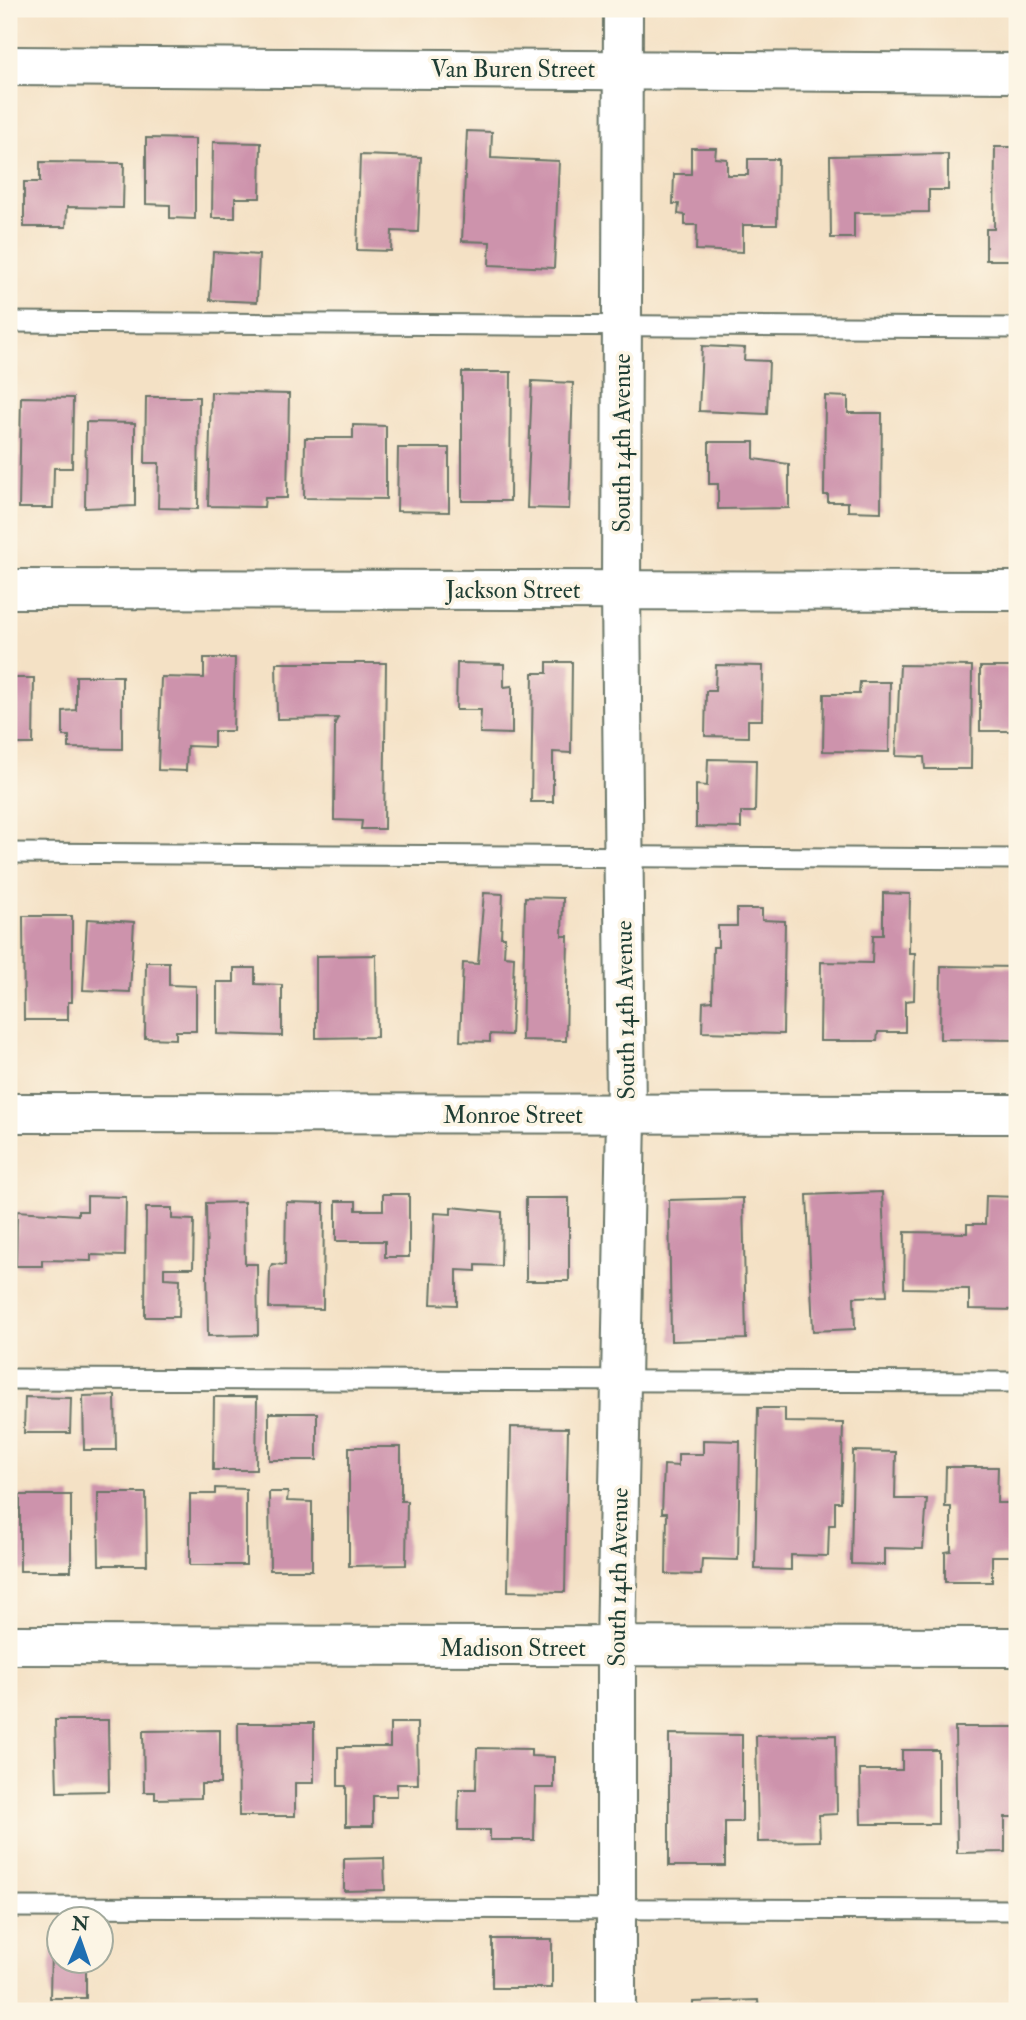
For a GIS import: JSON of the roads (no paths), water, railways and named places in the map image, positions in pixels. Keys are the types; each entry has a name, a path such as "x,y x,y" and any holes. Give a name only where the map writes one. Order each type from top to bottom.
{"street":[{"name":"South 14th Avenue","path":"616,2011 616,1648 626,1116 621,591 623,9"},
{"name":"Van Buren Street","path":"9,66 1017,73"},
{"name":"Jackson Street","path":"9,589 1017,591"},
{"name":"Monroe Street","path":"9,1113 626,1116 1017,1114"},
{"name":"Madison Street","path":"9,1645 1017,1647"}],"lane":[{"path":"9,321 1017,328"},
{"path":"9,853 1017,859"},
{"path":"9,1379 1017,1382"},
{"path":"9,1907 1017,1910"}]}
